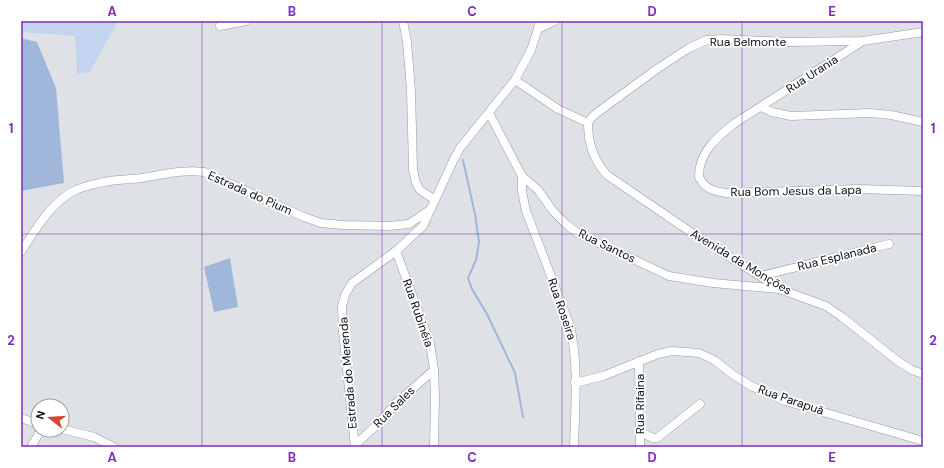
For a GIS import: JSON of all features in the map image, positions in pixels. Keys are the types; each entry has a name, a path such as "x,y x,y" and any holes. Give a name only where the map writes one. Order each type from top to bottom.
{"street":[{"path":"220,26 246,21"},
{"path":"403,21 407,42 411,90 414,169 416,183 420,190 435,200"},
{"path":"538,25 555,21"},
{"name":"Estrada do Merenda","path":"355,446 343,332 342,307 345,295 352,283 396,252 423,226 460,148 515,80 531,50 538,25"},
{"name":"Rua Belmonte","path":"588,123 598,112 657,69 689,48 707,40 721,39 788,42 863,41 923,32"},
{"name":"Rua Urania","path":"761,107 863,41"},
{"path":"515,80 558,109 588,123"},
{"path":"761,107 791,116 870,114 891,115 923,122"},
{"name":"Rua Bom Jesus da Lapa","path":"761,107 735,122 719,136 707,151 700,162 699,170 699,177 706,187 726,193 859,189 923,191"},
{"name":"Rua Santos","path":"489,113 522,176 538,190 566,224 579,234 669,276 707,282 782,290"},
{"name":"Avenida da Monções","path":"588,123 589,138 596,160 607,175 692,233 782,290 826,306 899,362 912,370 923,374"},
{"name":"Estrada do Pium","path":"21,252 51,208 78,189 105,182 181,171 194,171 212,175 320,223 389,226 409,224 431,209"},
{"name":"Rua Roseira","path":"522,176 522,191 526,211 574,340 574,447"},
{"path":"409,224 414,228 416,233"},
{"name":"Rua Esplanada","path":"761,276 889,244"},
{"name":"Rua Rubinéia","path":"396,252 430,343 434,370 434,447"},
{"name":"Rua Parapuã","path":"575,384 603,376 658,354 672,351 699,353 714,360 751,386 785,401 923,441"},
{"name":"Rua Rifaina","path":"639,362 640,447"},
{"name":"Rua Sales","path":"355,446 380,422 395,404 434,370"},
{"path":"640,432 653,438 657,438 700,404"},
{"path":"70,431 94,437 114,447"},
{"path":"31,447 36,438"}],"shaded area":[{"path":"21,21 120,21 117,23 90,72 77,74 75,36 21,32"},
{"path":"21,38 37,42 56,88 64,183 21,191"},
{"path":"230,258 238,307 214,312 204,267"}],"waterway":[{"path":"463,160 475,214 479,242 476,260 468,278 472,289 487,314 515,373 523,417"}]}
